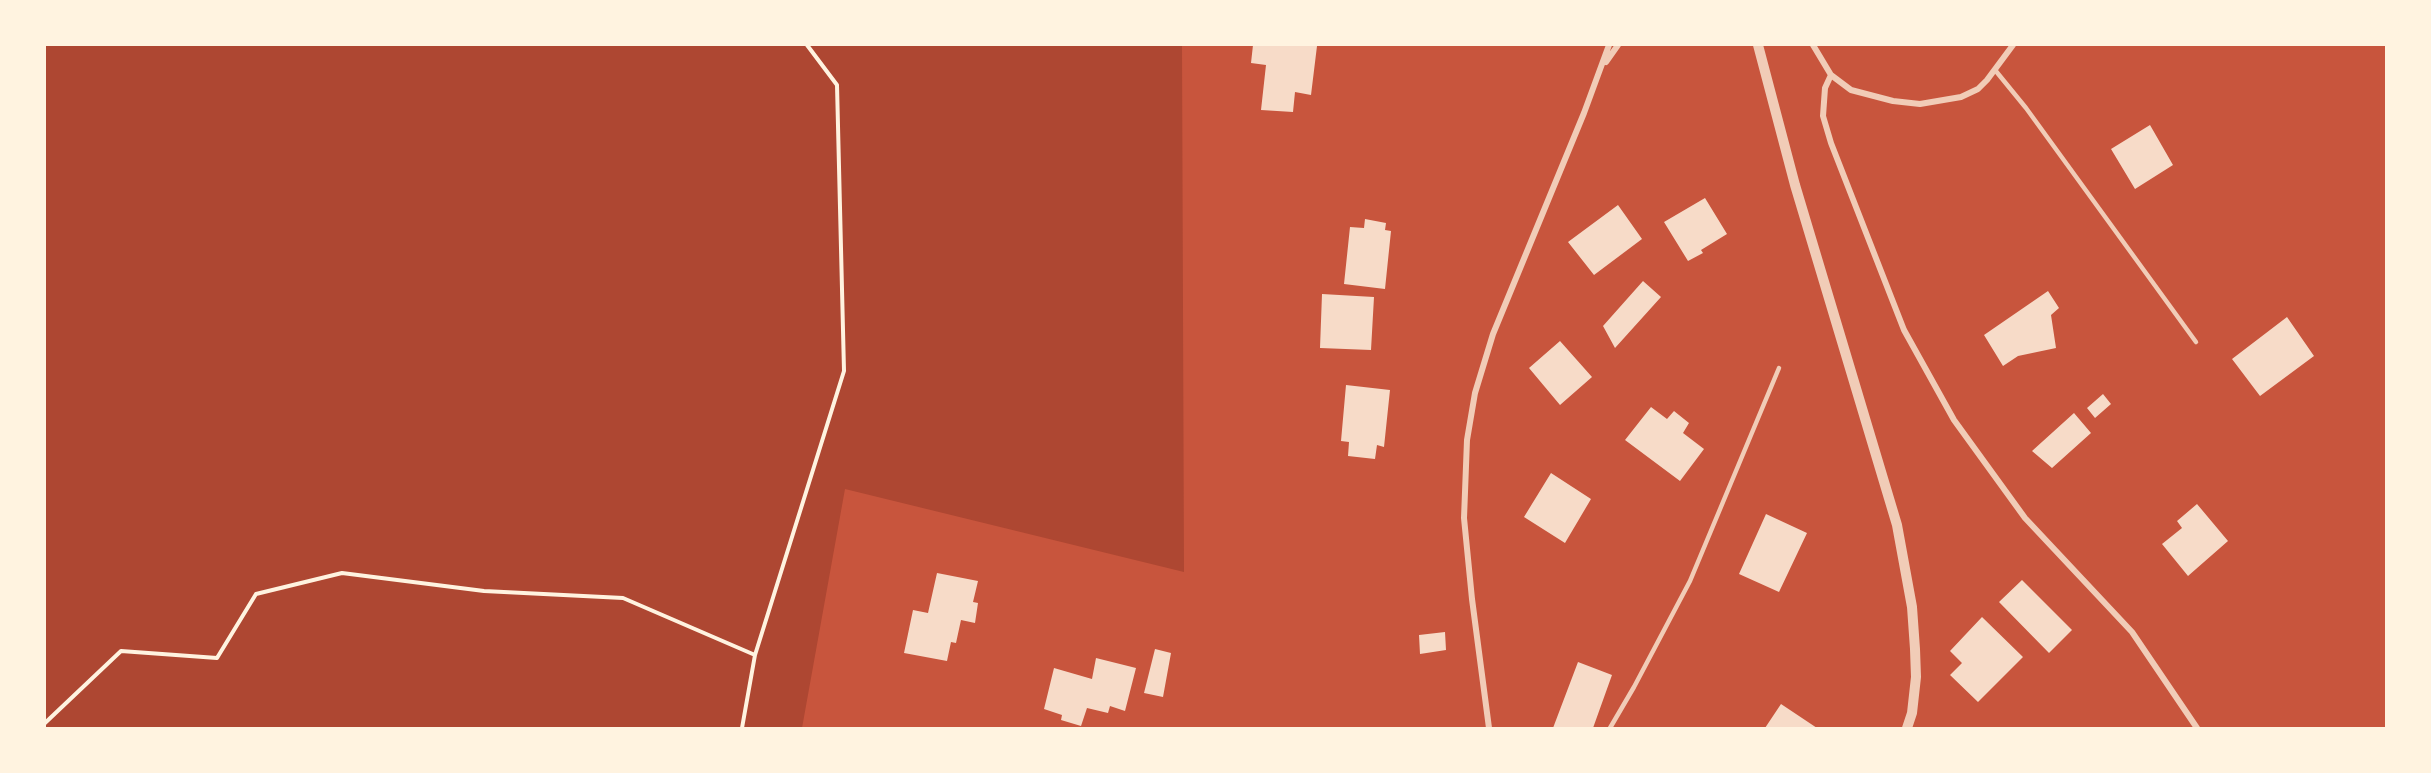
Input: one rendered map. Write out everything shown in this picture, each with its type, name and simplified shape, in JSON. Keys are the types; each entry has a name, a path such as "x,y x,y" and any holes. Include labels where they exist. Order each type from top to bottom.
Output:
{"street":[{"path":"1489,728 1464,518 1467,440 1475,393 1493,334 1609,45"},
{"path":"1602,67 1618,45"},
{"path":"1758,45 1795,185 1899,536 1912,607 1916,668 1912,713 1907,728"},
{"path":"1813,45 1831,75 1851,90 1893,102 1920,104 1961,97 1977,89 1995,70 2013,45"},
{"path":"1831,75 1825,88 1823,116 1831,143 1904,330 1954,420 2025,518 2132,632 2197,728"}],"lane":[{"path":"1995,70 2026,108 2196,342"},
{"path":"1610,728 1690,581 1779,368"}],"path":[{"path":"742,728 755,655 844,371 837,85 807,45"},
{"path":"45,723 121,651 217,658 256,594 342,573 484,591 623,598 755,655"}],"shaded area":[{"path":"45,45 1182,45 1184,572 845,489 802,728 45,728"}],"building":[{"path":"1253,45 1317,46 1311,95 1295,92 1293,112 1261,110 1266,65 1251,63"},
{"path":"2150,125 2173,165 2135,189 2111,149"},
{"path":"1705,198 1727,234 1701,250 1703,253 1688,261 1664,222"},
{"path":"1618,205 1642,239 1594,275 1568,242"},
{"path":"1365,219 1386,223 1385,230 1391,231 1385,289 1344,284 1350,227 1364,228"},
{"path":"1643,281 1661,297 1615,348 1603,326"},
{"path":"2048,291 2059,308 2051,315 2056,348 2018,356 2003,366 1984,335"},
{"path":"1322,294 1374,297 1371,350 1320,348"},
{"path":"2287,317 2314,356 2260,396 2232,359"},
{"path":"1560,341 1592,377 1560,405 1529,368"},
{"path":"1346,385 1390,390 1384,447 1377,445 1375,459 1348,456 1349,442 1341,441"},
{"path":"2103,394 2111,404 2095,418 2087,408"},
{"path":"1651,407 1667,419 1674,411 1689,423 1683,433 1704,449 1680,481 1625,440"},
{"path":"2074,413 2091,433 2052,468 2032,451"},
{"path":"1551,473 1591,499 1565,543 1524,517"},
{"path":"2197,504 2228,541 2188,576 2162,544 2182,528 2177,521"},
{"path":"1766,514 1807,533 1779,592 1739,574"},
{"path":"937,573 978,581 973,602 978,603 975,623 961,620 956,643 951,642 947,661 904,653 913,610 928,613"},
{"path":"2022,580 2072,630 2049,653 1999,602"},
{"path":"1982,617 2023,657 1978,702 1950,675 1962,663 1950,651"},
{"path":"1445,632 1446,650 1420,654 1419,635"},
{"path":"1155,649 1171,653 1163,697 1144,693"},
{"path":"1096,658 1136,668 1125,711 1110,706 1108,713 1087,708 1081,726 1061,720 1062,715 1044,709 1054,668 1092,679"},
{"path":"1578,662 1612,675 1593,728 1553,728"},
{"path":"1781,704 1817,728 1765,728"}]}
